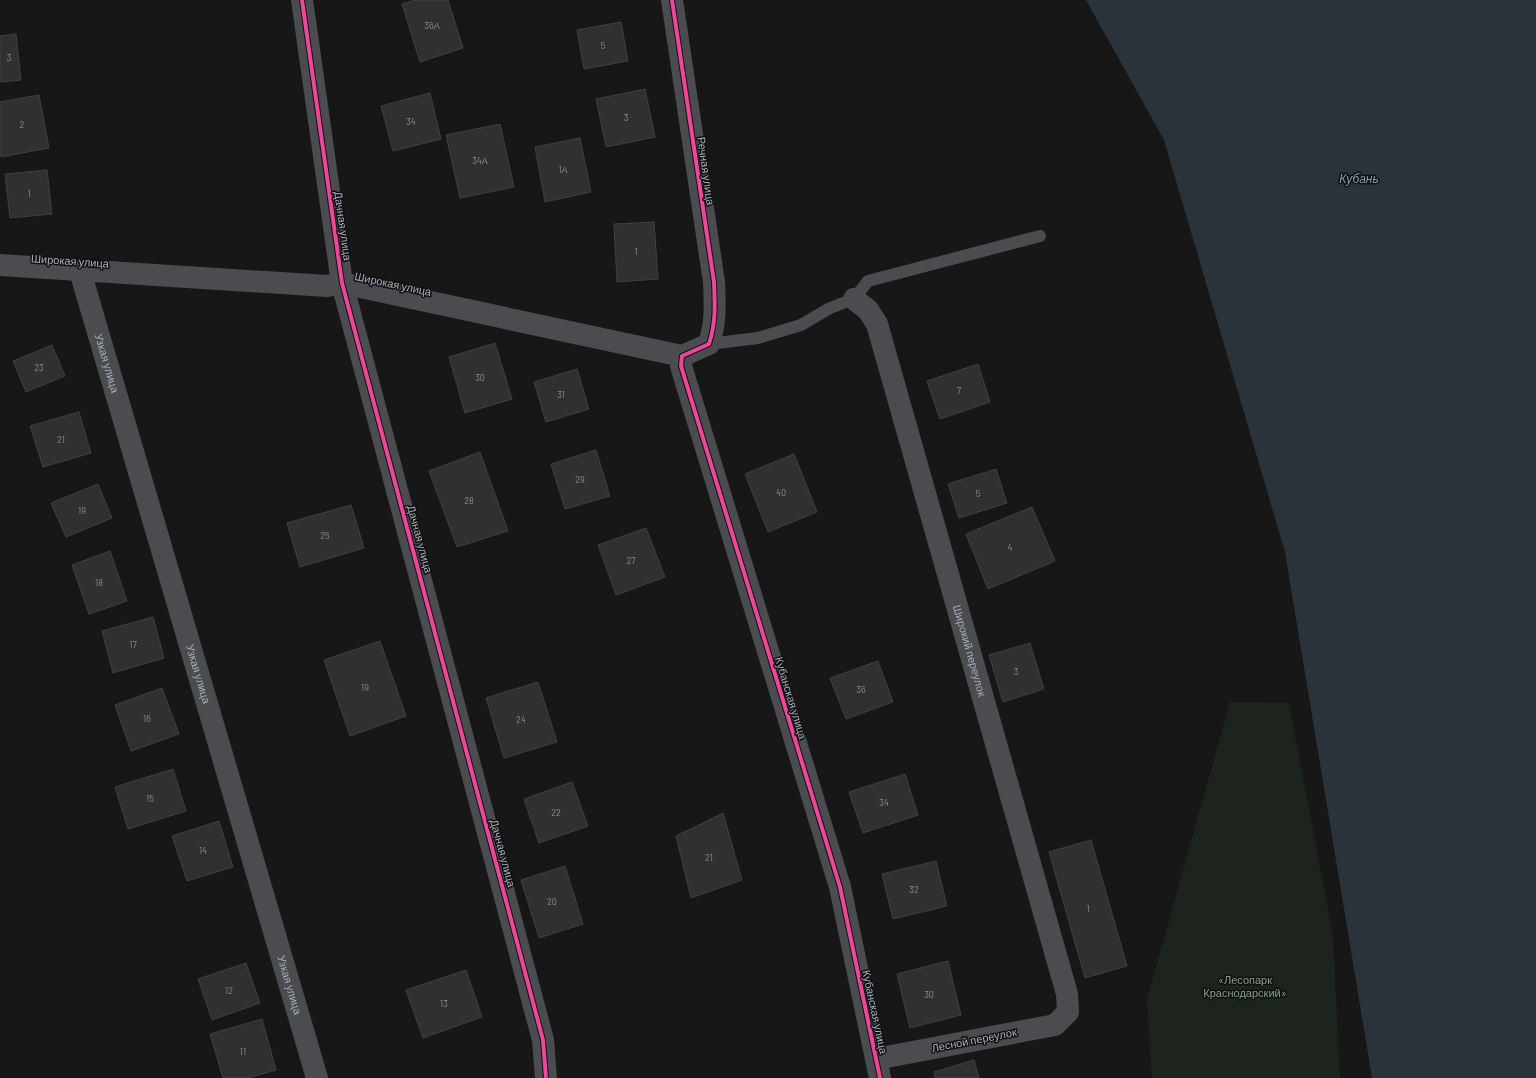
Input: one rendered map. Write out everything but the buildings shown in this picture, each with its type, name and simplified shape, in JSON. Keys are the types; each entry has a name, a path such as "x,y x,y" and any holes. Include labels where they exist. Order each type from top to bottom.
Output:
{"street":[{"name":"Дачная улица","path":"302,0 342,282 543,1040 546,1078"},
{"name":"Речная улица","path":"672,0 714,282 714,329 709,344"},
{"name":"Широкая улица","path":"0,265 327,286 342,282 682,356"},
{"name":"Узкая улица","path":"80,271 317,1078"},
{"name":"Широкий переулок","path":"854,299 868,310 877,324 1067,994 1068,1012"},
{"path":"682,356 709,344"},
{"name":"Кубанская улица","path":"682,356 681,366 683,376 840,887 878,1069"},
{"name":"Лесной переулок","path":"878,1069 1055,1025 1068,1012"}],"lane":[{"path":"709,344 758,338 801,325 830,308 854,299 868,281 1040,236"}],"green space":[{"name":"«Лесопарк Краснодарский»","path":"1230,702 1289,703 1333,936 1340,1078 1152,1078 1147,999"}],"water":[{"name":"Кубань","path":"1086,0 1536,0 1536,1078 1372,1078 1285,552 1164,140"}],"cycle path":[{"path":"302,0 342,283 543,1040 546,1078"},
{"path":"672,0 714,282 715,298 714,321 709,344 682,356 681,366 840,887 880,1078"}]}
